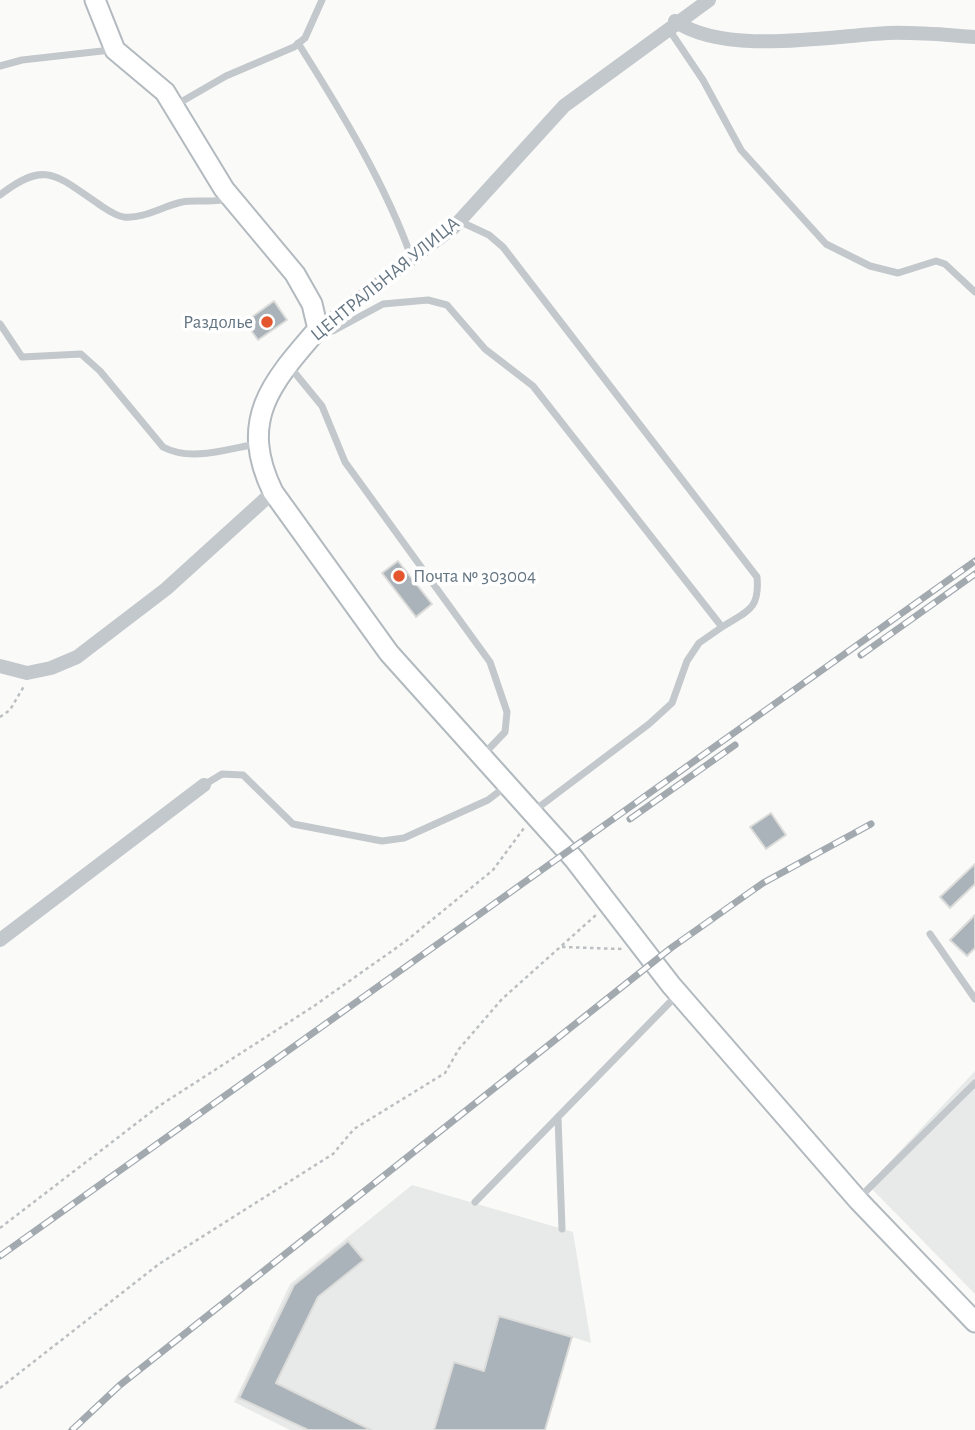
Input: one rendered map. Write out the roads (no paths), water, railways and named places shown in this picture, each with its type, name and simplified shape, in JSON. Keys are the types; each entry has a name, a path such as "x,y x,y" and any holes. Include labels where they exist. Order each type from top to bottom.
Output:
{"street":[{"path":"95,0 116,50 164,92 231,198 295,274 312,304 318,329"},
{"name":"ЦЕНТРАЛЬНАЯ УЛИЦА","path":"709,0 671,24 564,106 459,221 318,329 288,364 266,398 258,421 257,444 261,467 273,492 389,653 610,902 678,993 858,1200 975,1322"},
{"path":"671,24 708,35 771,42 892,33 975,37"},
{"path":"0,666 27,673 51,668 76,657 166,589 273,492"},
{"path":"0,940 204,785"}],"lane":[{"path":"173,106 226,76 299,43 305,38 322,0"},
{"path":"671,24 741,150 826,244 870,266 898,273 936,261 945,264 975,292"},
{"path":"299,43 332,96 401,230 412,259"},
{"path":"0,66 22,60 116,50"},
{"path":"0,195 23,176 46,174 60,178 123,217 140,216 186,201 215,203 231,198"},
{"path":"459,221 489,235 503,247 757,577 759,596 754,607 699,643 687,661 672,703 534,814"},
{"path":"318,329 333,331 383,304 428,300 447,305 485,349 533,386 722,627"},
{"path":"0,324 22,357 81,354 100,371 163,447 173,452 196,454 257,444"},
{"path":"288,364 322,406 345,462 490,662 506,712 505,732 482,755"},
{"path":"204,785 222,774 243,775 293,824 363,840 382,841 404,838 488,800 508,784"},
{"path":"930,934 975,999"},
{"path":"475,1202 678,993"},
{"path":"858,1200 975,1083"},
{"path":"558,1117 562,1229"}],"railway":[{"path":"0,1256 975,561"},
{"path":"861,655 975,574"},
{"path":"630,819 735,745"},
{"path":"72,1430 120,1385 671,948 763,883 871,824"}],"place":[{"name":"Раздолье","path":"267,322"},
{"name":"Почта № 303004","path":"399,576"}]}
